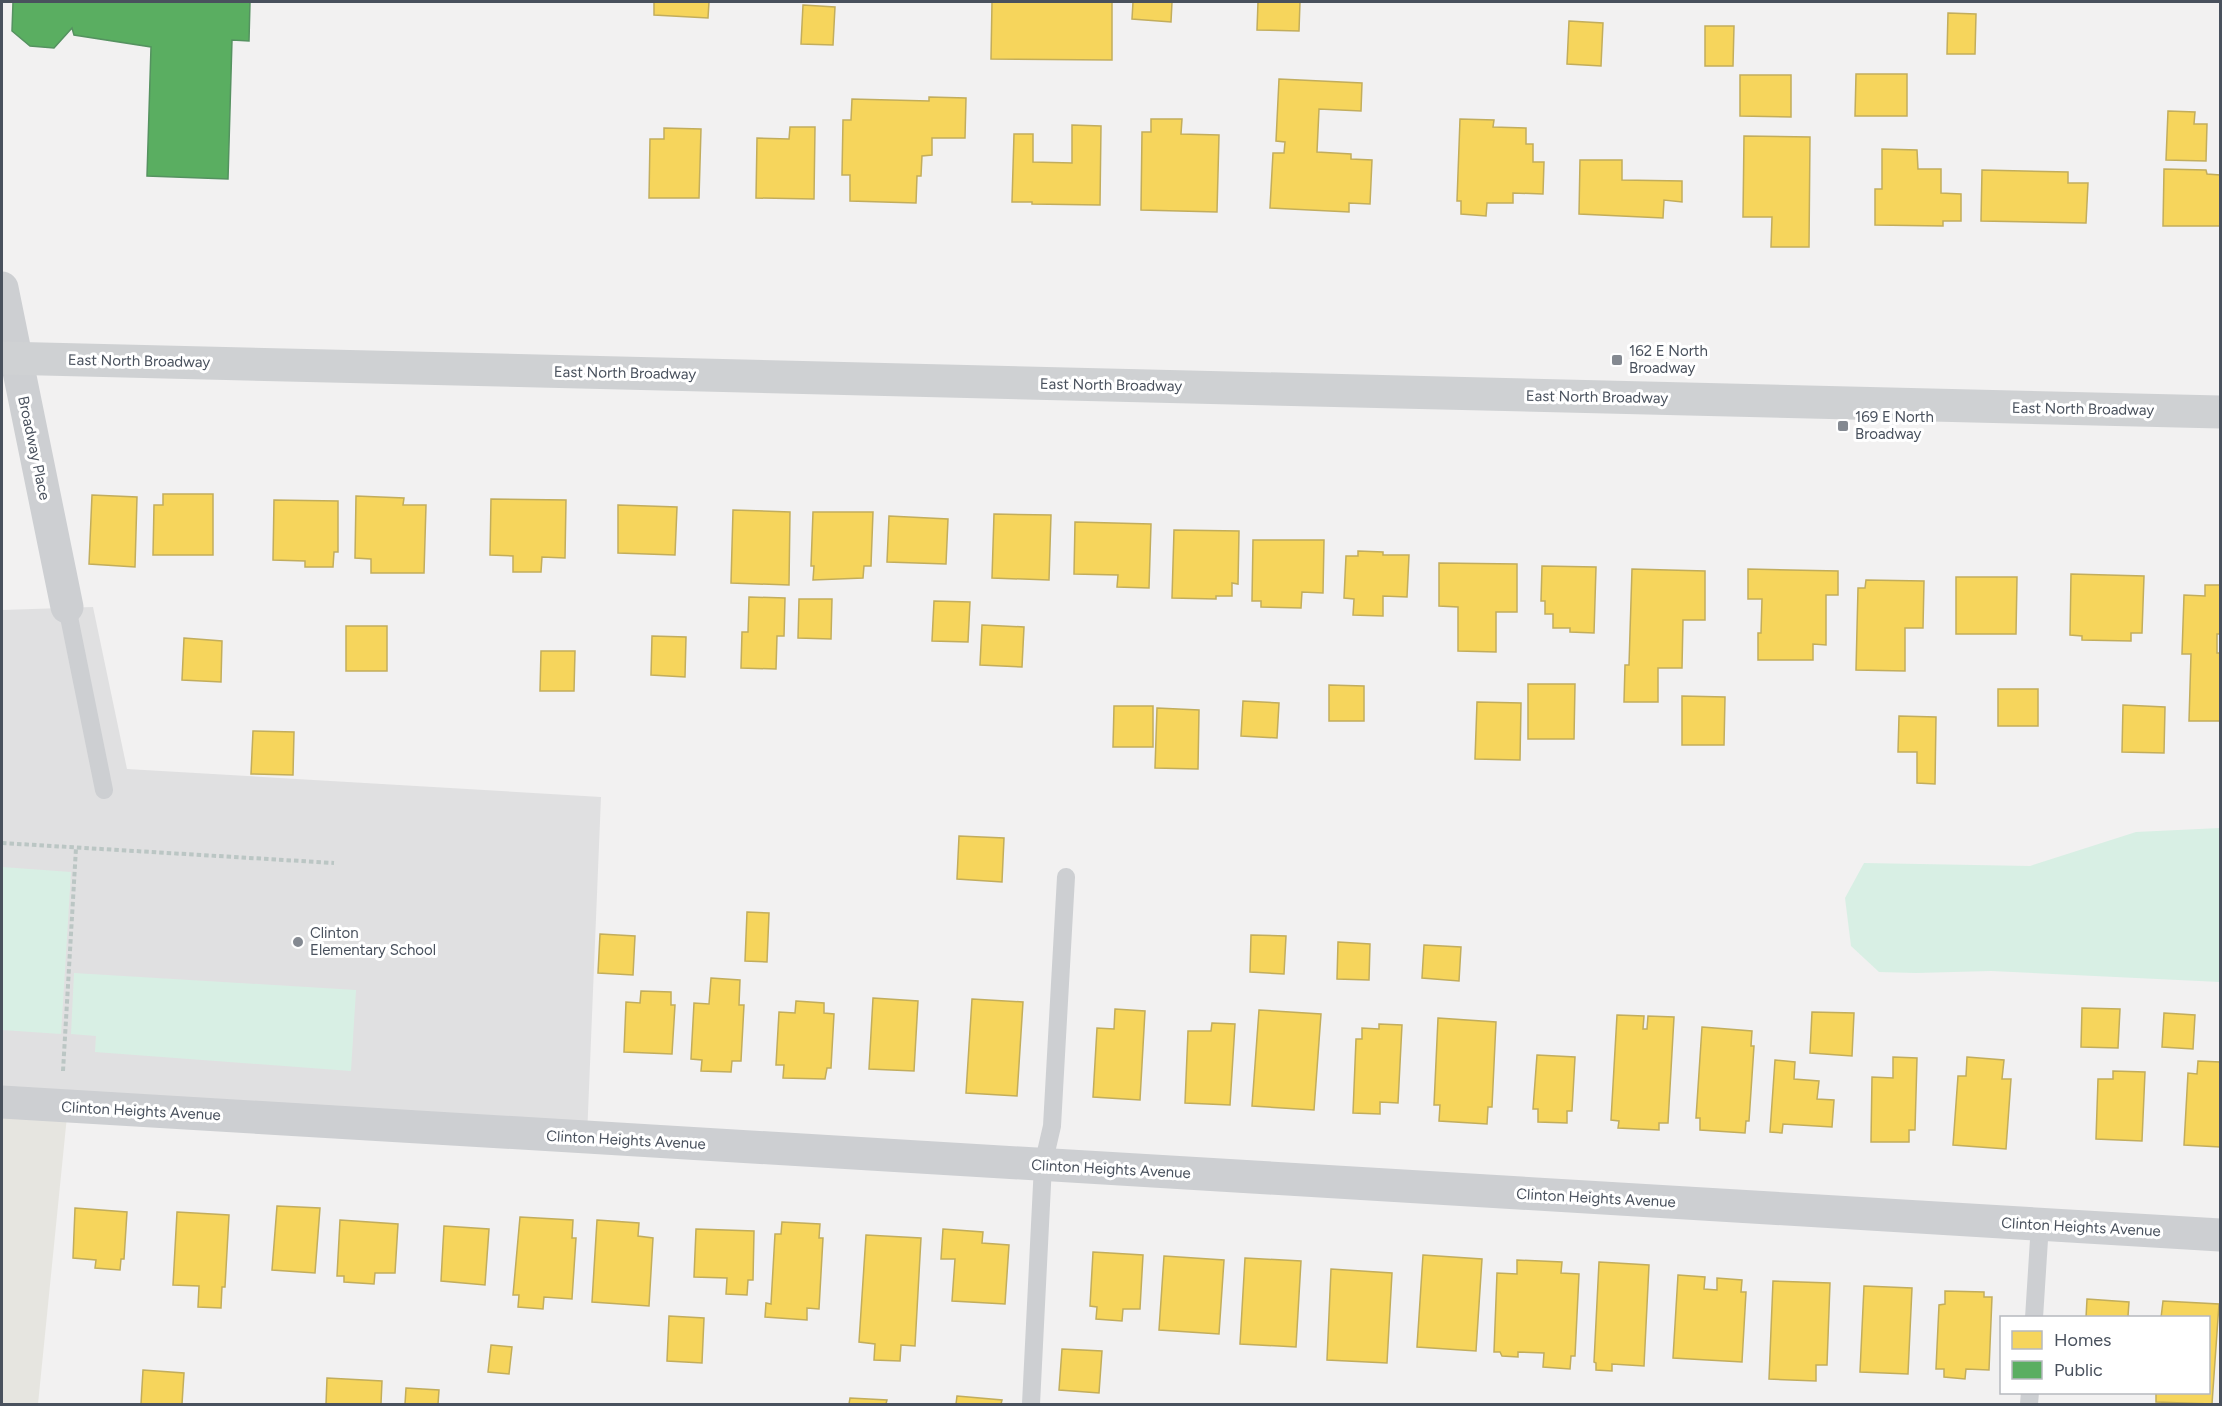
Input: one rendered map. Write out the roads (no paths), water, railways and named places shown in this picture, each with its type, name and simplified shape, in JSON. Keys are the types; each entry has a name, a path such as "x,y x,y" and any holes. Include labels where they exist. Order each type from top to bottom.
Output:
{"main road":[{"name":"East North Broadway","path":"9,358 2220,412"}],"street":[{"name":"Broadway Place","path":"2,288 9,358 67,608"},
{"name":"Clinton Heights Avenue","path":"2,1102 2220,1235"}],"lane":[{"path":"67,608 104,790"},
{"path":"1031,1404 1043,1165 1053,1116 1066,878"},
{"path":"2034,1316 2040,1224"}],"place":[{"name":"162 E North Broadway","path":"1617,360"},
{"name":"169 E North Broadway","path":"1843,426"},
{"name":"Clinton Elementary School","path":"298,942"}]}
